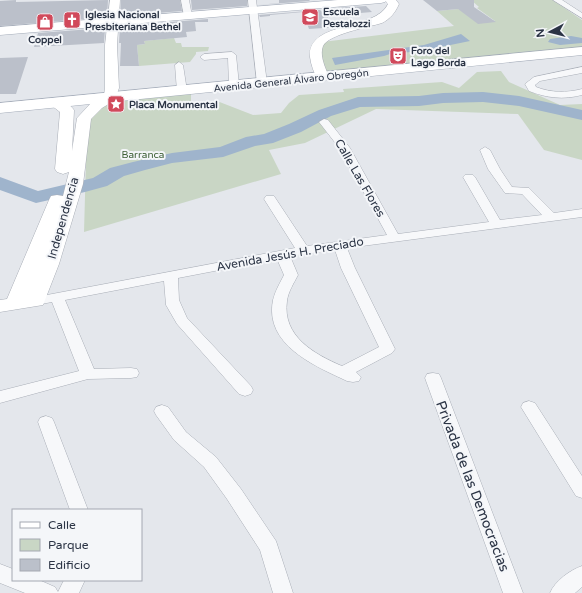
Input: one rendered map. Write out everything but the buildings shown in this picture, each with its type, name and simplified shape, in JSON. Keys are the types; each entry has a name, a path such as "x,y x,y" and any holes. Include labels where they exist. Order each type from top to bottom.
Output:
{"main road":[{"path":"0,31 188,16 253,6 381,0"},
{"name":"Avenida General Álvaro Obregón","path":"0,108 582,51"}],"street":[{"path":"110,97 112,88 112,22 114,18 115,0"},
{"path":"185,0 188,16"},
{"path":"323,77 316,54 317,45 322,40 331,36 385,18 391,11 394,4 390,0"},
{"path":"557,0 582,16"},
{"path":"253,6 262,83"},
{"path":"204,57 232,55 234,85"},
{"path":"180,66 182,91"},
{"path":"582,70 537,79 530,84 532,88 543,94 557,96 571,95 582,92"},
{"name":"Independencia","path":"36,301 41,265 62,188 73,138 84,118 97,105 110,97"},
{"name":"Independencia","path":"54,102 67,110 73,138"},
{"name":"Calle Las Flores","path":"324,122 347,151 394,237"},
{"path":"485,150 494,169 509,191 525,190 552,218"},
{"path":"469,177 496,224"},
{"path":"270,199 303,250"},
{"name":"Avenida Jesús H. Preciado","path":"7,305 57,298 303,250 394,237 582,214"},
{"path":"282,254 291,275 280,301 280,319 288,336 305,354 318,362 348,374 387,349 348,268 340,245"},
{"name":"Independencia","path":"7,305 41,265"},
{"path":"171,276 170,298 177,315 245,390"},
{"path":"57,298 88,374"},
{"path":"0,397 88,374 130,373"},
{"name":"Privada de las Democracias","path":"433,378 514,593"},
{"path":"529,407 582,491"},
{"path":"162,411 180,436 210,462 239,501 269,547 283,593"},
{"path":"46,422 79,509"},
{"path":"0,573 12,579"},
{"path":"560,593 582,575"},
{"path":"18,581 48,593"},
{"path":"68,593 74,581"}],"green space":[{"path":"471,0 553,0 582,20 582,48 323,75 319,45 322,42 454,26 437,11 458,9 495,21 477,8 479,7"},
{"path":"174,38 176,43 181,43 182,47 209,47 208,51 196,52 190,62 139,66 137,45 145,44 144,41"},
{"name":"Barranca","path":"501,71 509,82 560,105 582,104 582,160 544,150 518,114 376,109 305,143 269,150 281,174 84,232 87,125 98,109 116,99 191,92 191,101 198,103 217,101 253,115 281,113 289,103 299,95 344,92 343,89 442,82 459,88 477,72"}],"water":[{"path":"461,34 470,41 421,51 390,54 335,65 332,58 424,45"},
{"path":"571,36 582,38 582,43 560,45 548,42 550,39"}],"waterway":[{"path":"0,183 36,197 85,186 100,182 117,172 139,166 172,158 223,152 252,141 267,139 295,128 325,113 358,102 419,101 443,98 483,97 519,101 582,115"}],"place":[{"name":"Escuela Pestalozzi","path":"310,17"},
{"name":"Iglesia Nacional Presbiteriana Bethel","path":"72,20"},
{"name":"Coppel","path":"45,22"},
{"name":"Foro del Lago Borda","path":"398,56"},
{"name":"Placa Monumental","path":"116,104"}]}
